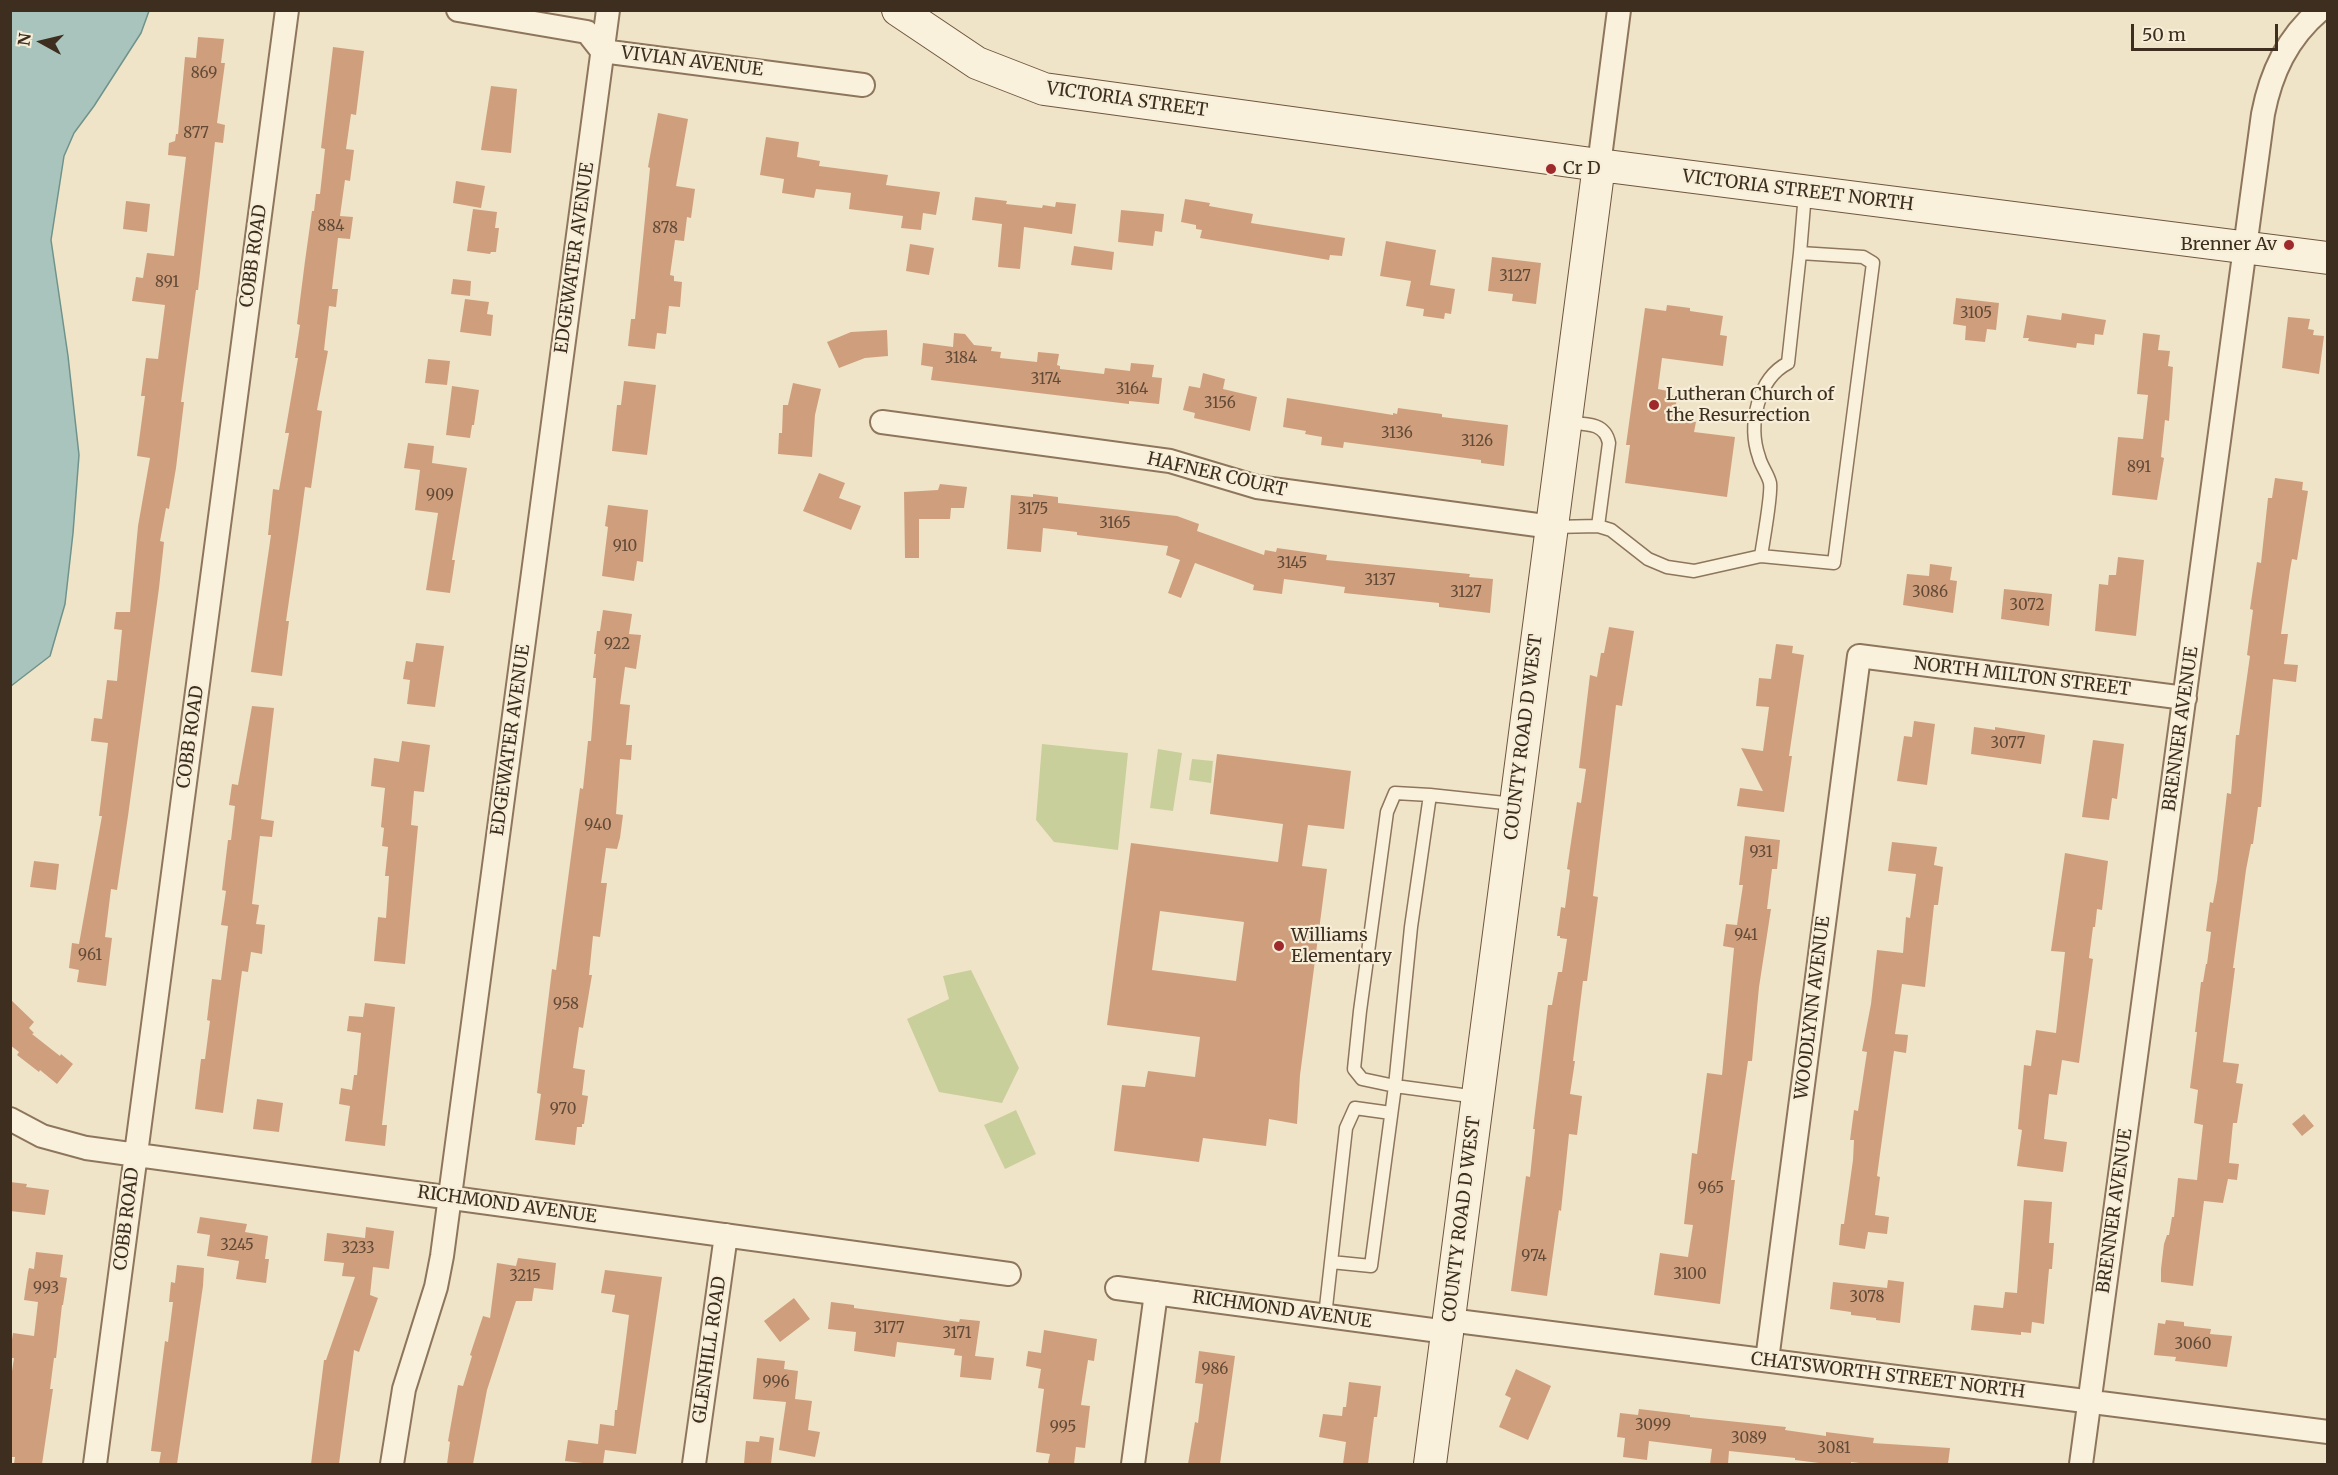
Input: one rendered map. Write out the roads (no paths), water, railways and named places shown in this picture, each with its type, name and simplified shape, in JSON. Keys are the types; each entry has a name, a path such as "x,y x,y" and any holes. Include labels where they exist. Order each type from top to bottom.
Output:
{"street":[{"name":"COBB ROAD","path":"95,1464 287,10"},
{"name":"VIVIAN AVENUE","path":"458,10 587,32 602,51 863,85"},
{"name":"EDGEWATER AVENUE","path":"392,1464 404,1389 436,1287 450,1197 608,10"},
{"name":"VICTORIA STREET","path":"898,10 977,63 1044,89 1269,120"},
{"name":"COUNTY ROAD D WEST","path":"1430,1464 1619,10"},
{"name":"BRENNER AVENUE","path":"2081,1464 2268,90 2278,63 2292,40 2320,10"},
{"name":"VICTORIA STREET NORTH","path":"1269,120 1806,192 2328,258"},
{"name":"HAFNER COURT","path":"882,422 1170,461 1257,487 1552,527"},
{"name":"NORTH MILTON STREET","path":"1859,656 2185,698"},
{"name":"WOODLYNN AVENUE","path":"1767,1360 1859,656"},
{"name":"RICHMOND AVENUE","path":"10,1119 42,1136 71,1145 135,1155 1009,1274"},
{"name":"GLENHILL ROAD","path":"694,1464 726,1235"},
{"name":"RICHMOND AVENUE","path":"1117,1288 1325,1316 1448,1326"},
{"path":"1133,1464 1155,1293"},
{"name":"CHATSWORTH STREET NORTH","path":"1448,1326 1767,1360 2328,1432"}],"lane":[{"path":"1761,556 1770,484 1758,456 1754,431 1763,386 1778,368 1788,363 1806,192"},
{"path":"1552,527 1599,526 1611,530 1648,559 1668,567 1694,571 1761,556 1834,563 1873,263 1863,257 1800,253"},
{"path":"1565,423 1595,425 1608,435 1610,443 1599,526"},
{"path":"1478,1097 1395,1086 1362,1079 1354,1069 1359,1011 1387,812 1395,793 1516,804"},
{"path":"1331,1262 1371,1266 1395,1086 1411,927 1430,795"},
{"path":"1325,1316 1346,1128 1355,1108 1391,1113"}],"water":[{"path":"10,11 149,11 141,33 74,133 64,156 51,240 68,356 79,455 73,533 65,604 50,656 11,686"}],"place":[{"name":"Cr D","path":"1551,169"},
{"name":"Brenner Av","path":"2289,245"},
{"name":"Lutheran Church of the Resurrection","path":"1654,405"},
{"name":"Williams Elementary","path":"1279,946"}]}
